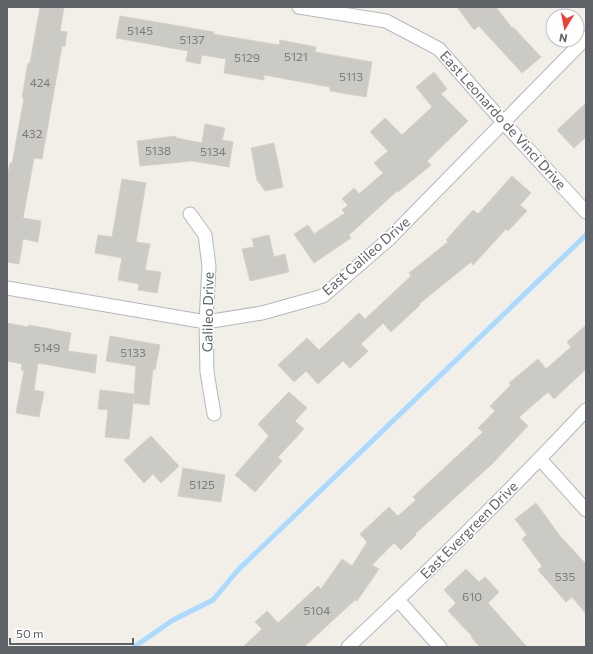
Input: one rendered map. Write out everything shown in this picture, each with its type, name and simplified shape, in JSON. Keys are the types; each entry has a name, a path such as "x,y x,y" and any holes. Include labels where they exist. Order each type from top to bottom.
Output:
{"street":[{"name":"East Leonardo de Vinci Drive","path":"299,7 386,21 439,49 504,123 586,212"},
{"name":"East Galileo Drive","path":"7,288 206,322 262,313 323,296 389,239 586,38"},
{"name":"Galileo Drive","path":"190,214 204,235 209,266 206,322 207,372 214,414"},
{"name":"East Evergreen Drive","path":"348,647 398,600 540,459 586,410"},
{"path":"540,459 586,510"},
{"path":"398,600 440,647"}],"building":[{"path":"40,7 64,7 60,31 67,32 65,46 62,46 42,159 34,158 23,218 41,221 38,242 23,239 19,264 7,262 7,178 10,163 12,164 24,98 22,98 28,63 30,63"},
{"path":"457,7 496,7 512,28 513,27 541,57 522,73 479,26 474,30"},
{"path":"120,16 279,45 280,40 316,47 315,52 372,62 366,97 330,91 330,87 264,75 264,80 224,73 226,59 202,55 200,64 186,61 188,51 116,38"},
{"path":"434,72 447,89 441,94 468,121 427,161 431,165 398,192 397,191 349,235 351,238 314,263 294,234 308,225 314,234 345,213 342,210 348,205 342,199 354,188 359,194 383,173 374,163 388,151 370,132 385,118 402,135 432,107 416,87"},
{"path":"586,103 586,137 574,148 557,130"},
{"path":"205,124 225,128 222,140 233,142 229,167 192,161 140,166 137,141 176,136 176,138 202,143"},
{"path":"274,143 283,187 265,191 257,180 251,148"},
{"path":"512,176 531,193 520,205 527,211 508,231 506,229 473,265 471,262 419,304 420,305 391,332 383,323 361,344 368,351 350,368 343,361 318,384 306,371 294,382 278,365 307,338 319,350 359,313 365,319 411,276 409,273 448,242 446,240 473,210 478,214"},
{"path":"122,179 146,183 136,242 150,244 145,270 161,272 157,293 138,290 139,284 118,280 122,258 95,253 98,235 112,237"},
{"path":"269,235 274,257 285,254 289,272 250,281 242,249 254,247 252,239"},
{"path":"7,323 28,327 29,325 71,333 68,351 97,355 95,373 38,363 34,390 44,392 39,417 16,413 24,371 21,370 22,364 7,361"},
{"path":"586,325 586,369 554,399 548,392 519,417 528,426 492,464 415,534 416,535 401,550 394,543 372,565 379,569 357,601 355,600 304,647 243,647 262,629 255,622 267,611 278,623 318,586 321,589 342,559 352,566 367,542 360,534 389,507 398,516 416,500 413,497 483,432 478,428 495,411 490,406 511,385 509,383 538,359 546,369 571,347 567,342"},
{"path":"110,336 160,345 155,370 153,369 149,405 133,403 129,439 105,437 108,410 98,409 100,390 134,394 136,366 106,361"},
{"path":"289,392 307,408 295,421 304,429 278,457 282,461 255,492 235,475 269,436 258,424"},
{"path":"151,436 179,466 161,483 153,474 144,483 124,460"},
{"path":"183,468 225,475 221,502 178,496"},
{"path":"536,503 560,536 586,564 586,614 572,597 566,602 538,570 542,566 522,539 527,535 515,519"},
{"path":"466,569 479,582 485,577 499,592 488,603 527,647 480,647 471,637 472,636 448,611 456,603 444,590"}],"waterway":[{"path":"134,647 173,620 213,600 238,570 586,235"}]}
